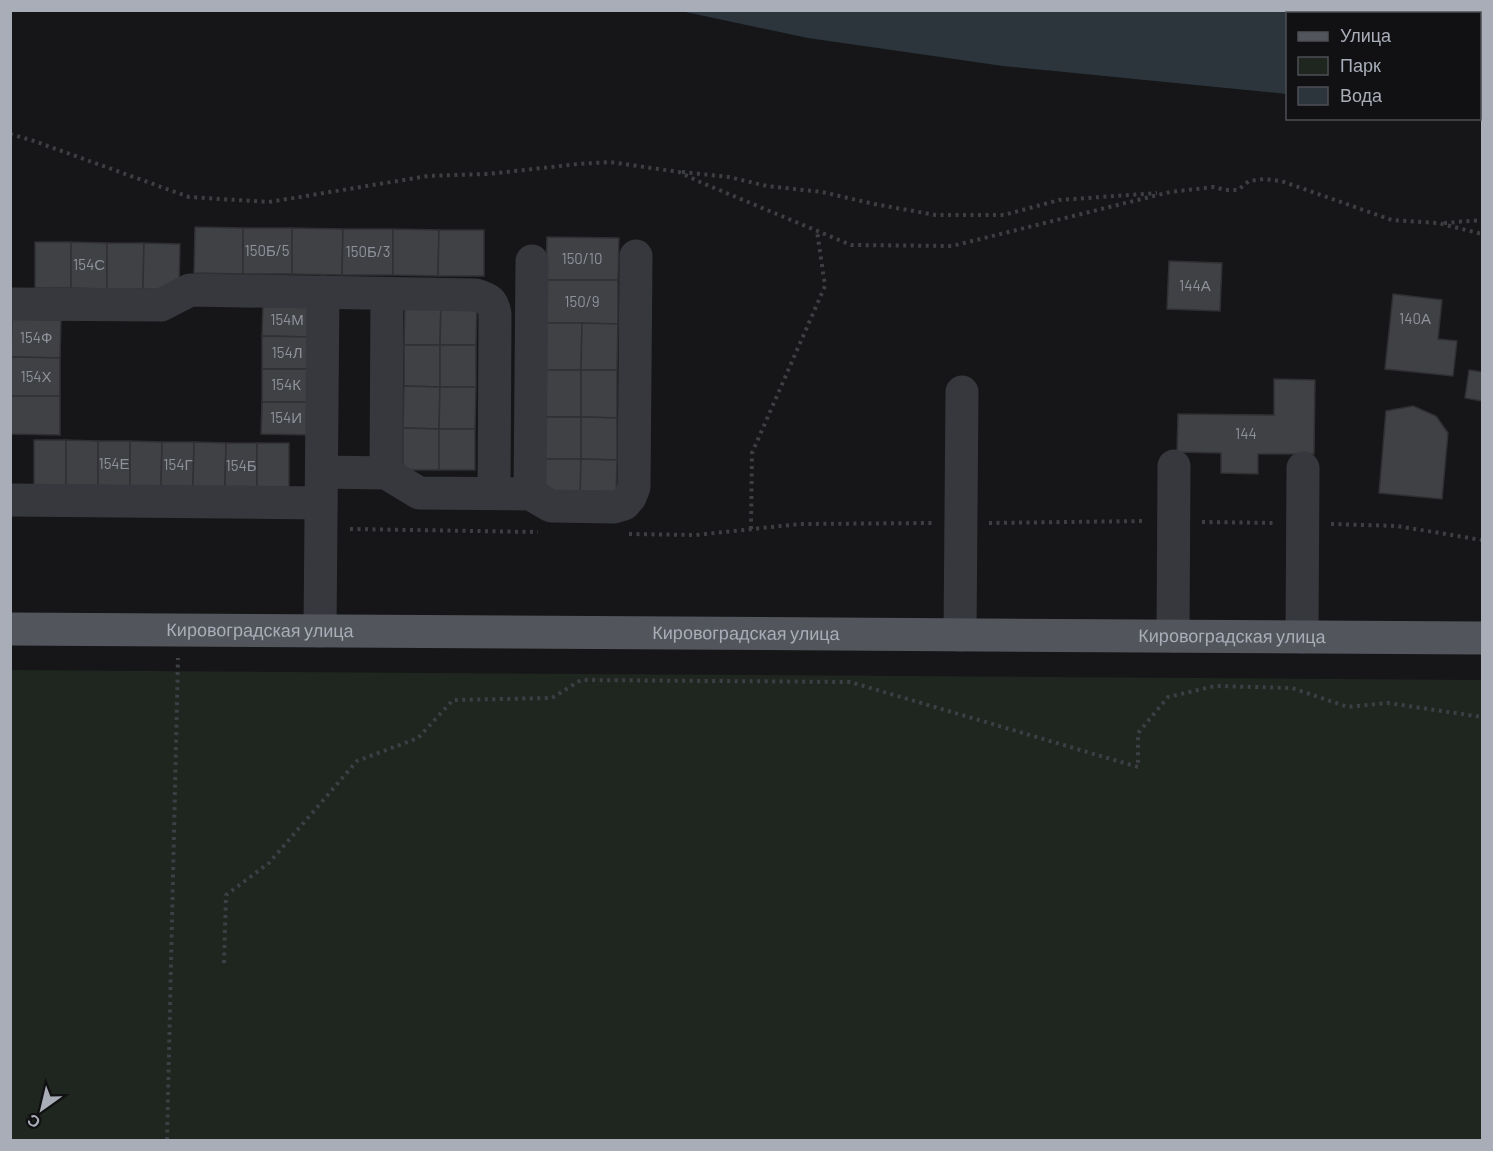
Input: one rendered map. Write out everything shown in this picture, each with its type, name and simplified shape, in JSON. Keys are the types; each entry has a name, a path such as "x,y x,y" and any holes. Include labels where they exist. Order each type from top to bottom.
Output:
{"main road":[{"name":"Кировоградская улица","path":"10,629 1482,638"}],"lane":[{"path":"386,473 419,492 530,494 551,506 614,507 624,504 634,487 636,256"},
{"path":"530,494 532,261"},
{"path":"10,304 161,306 190,290 476,295 487,298 494,306 495,314 494,493"},
{"path":"320,631 323,292"},
{"path":"386,473 387,294"},
{"path":"960,635 962,392"},
{"path":"1173,636 1174,466"},
{"path":"1302,637 1303,468"},
{"path":"10,500 321,501 386,473"}],"path":[{"path":"10,134 189,197 269,202 428,176 488,174 609,162 729,177 767,186 822,192 936,215 1004,215 1059,200 1214,187 1238,190 1249,181 1264,179 1281,181 1392,220 1438,223 1482,220"},
{"path":"679,172 851,245 952,246 1170,192"},
{"path":"1438,223 1482,234"},
{"path":"751,529 752,453 825,286 817,231"},
{"path":"321,501 544,532"},
{"path":"626,534 696,535 800,524 1174,521 1397,526 1482,540"},
{"path":"167,1140 179,630"},
{"path":"224,963 226,895 269,864 357,761 418,738 453,700 552,698 581,680 850,682 1138,767 1138,733 1167,698 1215,686 1292,688 1348,707 1388,703 1482,717"}],"green space":[{"path":"11,670 1482,680 1482,1140 11,1140"}],"water":[{"path":"681,11 1482,11 1482,114 1481,12 1286,12 1286,94 1003,66 808,38"}],"building":[{"path":"195,227 243,228 243,274 194,273"},
{"path":"243,228 292,228 292,274 243,274"},
{"path":"292,228 343,229 342,275 292,274"},
{"path":"343,229 393,229 393,275 342,275"},
{"path":"393,229 439,230 438,276 393,275"},
{"path":"439,230 484,230 484,276 438,276"},
{"path":"547,237 619,238 618,280 546,280"},
{"path":"35,242 71,242 71,288 35,288"},
{"path":"71,242 107,243 107,289 71,288"},
{"path":"107,243 144,243 143,289 107,289"},
{"path":"144,243 180,244 179,289 143,289"},
{"path":"1169,261 1222,263 1220,311 1167,309"},
{"path":"546,280 618,280 618,324 546,323"},
{"path":"1393,294 1442,300 1438,339 1457,341 1453,376 1385,369"},
{"path":"405,303 441,303 440,345 404,345"},
{"path":"441,303 477,304 476,345 440,345"},
{"path":"263,304 312,304 311,337 262,336"},
{"path":"12,319 61,320 60,358 11,357"},
{"path":"546,323 582,323 581,370 545,370"},
{"path":"582,323 618,324 617,370 581,370"},
{"path":"262,336 311,337 311,369 262,369"},
{"path":"404,345 440,345 440,387 404,386"},
{"path":"440,345 476,345 476,387 440,387"},
{"path":"11,357 60,358 60,396 11,396"},
{"path":"262,369 311,369 310,402 262,402"},
{"path":"545,370 581,370 581,417 545,417"},
{"path":"581,370 617,370 617,418 581,417"},
{"path":"1469,370 1482,372 1482,401 1465,398"},
{"path":"1274,379 1315,380 1314,454 1258,454 1258,474 1221,473 1221,453 1177,452 1178,414 1274,415"},
{"path":"404,386 440,387 439,429 403,428"},
{"path":"440,387 476,387 475,429 439,429"},
{"path":"11,396 60,396 60,435 11,434"},
{"path":"262,402 310,402 310,435 261,434"},
{"path":"1413,406 1436,416 1448,433 1442,499 1379,493 1386,411"},
{"path":"545,417 581,417 581,459 545,459"},
{"path":"581,417 617,418 617,460 581,459"},
{"path":"403,428 439,429 439,470 403,470"},
{"path":"439,429 475,429 475,470 439,470"},
{"path":"34,440 66,440 66,487 34,486"},
{"path":"66,440 98,441 98,487 66,487"},
{"path":"98,441 130,441 130,487 98,487"},
{"path":"130,441 162,442 161,488 130,487"},
{"path":"162,442 194,442 193,488 161,488"},
{"path":"194,442 226,443 225,488 193,488"},
{"path":"226,443 257,443 257,489 225,488"},
{"path":"257,443 289,443 289,489 257,489"},
{"path":"545,459 581,459 580,502 544,501"},
{"path":"581,459 617,460 616,502 580,502"}]}
